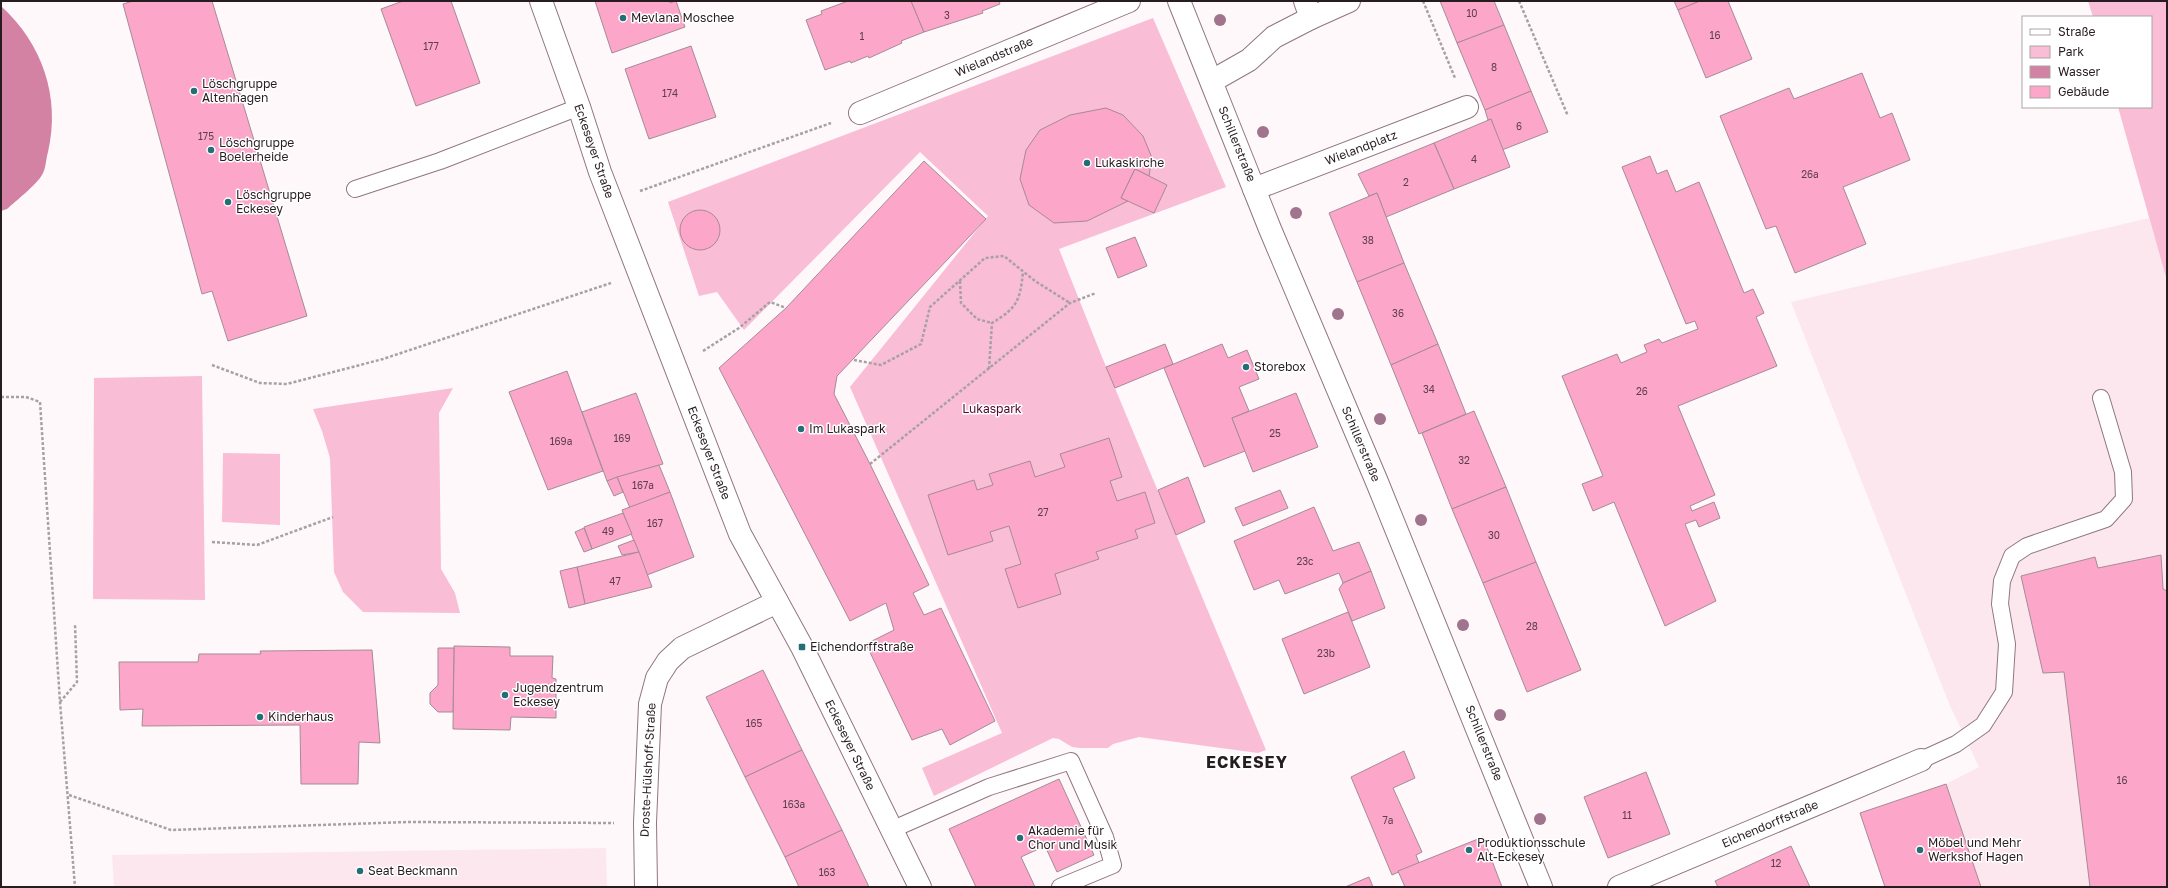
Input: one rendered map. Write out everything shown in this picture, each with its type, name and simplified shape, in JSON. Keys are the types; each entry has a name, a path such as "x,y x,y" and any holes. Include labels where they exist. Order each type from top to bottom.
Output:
{"street":[{"name":"Eckeseyer Straße","path":"541,1 611,202 740,534 802,647 920,887"},
{"name":"Wielandstraße","path":"860,113 1129,1"},
{"name":"Schillerstraße","path":"1179,1 1254,189 1377,482 1541,887"},
{"path":"1212,81 1249,60 1308,9 1349,1"},
{"name":"Wielandplatz","path":"1254,189 1467,106"},
{"name":"Droste-Hülshoff-Straße","path":"646,887 644,823 650,704 657,678 668,661 682,648 777,602"},
{"name":"Eichendorffstraße","path":"1619,887 1921,760"}],"lane":[{"path":"356,190 440,161 579,107"},
{"path":"1921,760 1956,744 1983,725 2004,692 2007,644 2000,604 2002,581 2012,556 2027,546 2106,519 2124,499 2123,472 2101,398"},
{"path":"892,830 989,787 1071,761 1105,837 1113,865 1060,887"}],"path":[{"path":"1423,1 1467,106"},
{"path":"1519,1 1568,116"},
{"path":"611,202 860,113"},
{"path":"854,360 881,365 921,344 930,307 985,258 1004,256 1070,304"},
{"path":"960,280 961,303 976,319 992,323 1010,313 1021,294 1023,271"},
{"path":"212,365 260,383 287,384 383,359 502,321 638,274"},
{"path":"870,464 1070,304 1096,293"},
{"path":"675,368 739,328 770,302 786,308"},
{"path":"989,370 992,323"},
{"path":"1,397 26,397 40,402 60,702 69,795 75,887"},
{"path":"212,542 257,545 333,517"},
{"path":"60,702 76,682 74,624"},
{"path":"69,795 171,830 409,822 644,823"}],"shaded area":[{"path":"2149,218 2167,281 2167,887 1981,887 1946,784 1979,767 1950,706 1791,302"},
{"name":"Seat Beckmann","path":"606,848 607,887 114,887 112,855"}],"green space":[{"path":"2088,1 2167,1 2167,281 2118,108 2152,108 2152,16 2093,16"},
{"name":"Lukaspark","path":"1153,18 1226,187 1059,249 1102,357 1266,750 1258,753 1139,737 1113,744 1108,748 1080,748 1072,747 1059,739 1053,738 934,796 922,768 1002,733 850,387 988,216 920,152 744,330 717,292 699,296 668,202"},
{"path":"202,376 205,600 93,599 94,378"},
{"path":"453,388 439,413 441,569 455,593 460,613 363,612 343,592 334,572 330,458 322,431 313,409"},
{"path":"223,453 280,454 280,525 222,522"}],"water":[{"path":"1,6 27,37 37,54 45,72 50,91 52,111 51,131 43,173 36,183 7,209 1,211"}],"building":[{"path":"133,1 212,1 307,316 228,341 212,291 202,294 123,4"},
{"path":"403,1 451,1 480,83 416,106 381,9"},
{"path":"595,1 669,1 670,3 676,1 685,27 612,53"},
{"path":"848,1 911,1 924,32 901,41 902,43 869,58 868,56 851,63 850,61 825,70 806,20 822,14 821,11"},
{"path":"911,1 1003,1 999,2 1000,4 982,11 983,13 924,32"},
{"path":"1440,1 1494,1 1504,25 1457,43"},
{"path":"1674,1 1700,1 1678,10"},
{"path":"1700,1 1728,1 1752,59 1706,78 1678,10"},
{"path":"1504,25 1531,91 1485,110 1457,43"},
{"path":"691,46 716,117 649,139 625,69"},
{"path":"1862,73 1880,118 1892,113 1910,160 1843,187 1866,244 1795,273 1776,226 1766,229 1720,116 1789,88 1794,99"},
{"path":"1531,91 1548,132 1502,150 1491,119 1488,120 1485,110"},
{"name":"Lukaskirche","path":"1106,108 1123,115 1143,136 1152,158 1149,176 1135,169 1121,198 1128,201 1087,221 1054,223 1029,205 1020,179 1026,150 1040,130 1070,115"},
{"path":"1491,119 1510,167 1454,189 1434,143"},
{"path":"1434,143 1454,189 1386,217 1377,193 1369,196 1358,174"},
{"path":"1650,156 1657,174 1667,170 1676,192 1699,182 1744,293 1753,289 1764,313 1756,317 1777,366 1678,406 1715,495 1690,506 1692,511 1714,502 1720,518 1699,527 1696,520 1685,524 1716,601 1665,626 1614,502 1593,511 1582,484 1603,476 1562,376 1617,354 1621,363 1647,352 1644,345 1659,339 1662,343 1698,329 1695,321 1686,324 1622,167"},
{"name":"Im Lukaspark","path":"924,161 986,219 837,376 834,394 929,585 913,593 924,615 941,608 995,721 950,745 942,729 912,740 866,644 894,630 886,603 850,621 719,368 786,308"},
{"path":"1135,169 1167,185 1154,213 1121,198"},
{"path":"1377,193 1404,263 1357,282 1329,213"},
{"path":"700,210 708,212 714,216 718,222 720,230 718,238 714,244 708,248 700,250 692,248 686,244 682,238 680,230 682,222 686,216 692,212"},
{"path":"1135,237 1147,266 1118,278 1106,248"},
{"path":"1404,263 1438,344 1391,365 1357,282"},
{"path":"1165,344 1173,364 1115,388 1106,367"},
{"path":"1222,344 1228,358 1247,350 1259,379 1239,387 1249,411 1232,418 1245,451 1204,467 1164,368"},
{"path":"1438,344 1466,414 1419,434 1391,365"},
{"path":"567,371 603,471 548,490 509,392"},
{"path":"636,393 663,464 607,481 582,412"},
{"path":"1296,393 1318,447 1253,472 1232,418"},
{"path":"1474,411 1506,487 1452,509 1422,433"},
{"path":"1109,438 1122,477 1110,481 1117,501 1145,492 1155,523 1135,530 1138,538 1096,552 1099,559 1055,574 1061,594 1018,608 1005,569 1021,564 1009,526 990,532 993,541 948,555 928,495 974,480 977,490 993,485 989,474 1030,461 1035,477 1065,467 1060,454"},
{"path":"659,465 670,492 630,508 617,477"},
{"path":"617,477 623,492 614,496 607,481"},
{"path":"1188,477 1205,522 1176,535 1158,490"},
{"path":"1506,487 1536,562 1483,583 1452,509"},
{"path":"1280,490 1288,508 1243,526 1235,508"},
{"path":"670,492 694,557 647,575 622,510"},
{"path":"1314,507 1333,551 1359,542 1371,571 1343,583 1339,573 1285,594 1279,580 1254,590 1234,541"},
{"path":"623,513 632,534 592,549 584,527"},
{"path":"584,528 592,549 584,552 575,532"},
{"path":"634,540 639,552 622,555 618,546"},
{"path":"639,552 652,587 585,604 577,567"},
{"path":"2161,555 2163,589 2167,591 2167,887 2090,887 2064,672 2043,673 2021,576 2095,557 2098,568"},
{"path":"1536,562 1581,670 1527,692 1483,583"},
{"path":"577,567 585,604 569,608 560,571"},
{"path":"1371,571 1385,608 1352,621 1339,589 1343,583"},
{"path":"1348,612 1370,667 1304,694 1282,639"},
{"name":"Jugendzentrum Eckesey","path":"454,646 510,647 510,656 553,656 552,678 556,679 556,718 511,717 510,730 453,729"},
{"path":"438,648 454,648 453,712 438,712 430,704 430,693 438,685"},
{"name":"Kinderhaus","path":"372,650 380,743 359,742 358,784 301,784 300,725 142,726 143,709 120,710 119,662 198,662 199,654 261,654 260,651"},
{"path":"763,670 802,750 745,777 706,697"},
{"path":"802,750 842,830 785,857 745,777"},
{"path":"1404,751 1415,778 1393,788 1422,852 1416,855 1419,863 1392,875 1351,777"},
{"path":"1646,772 1670,834 1608,858 1584,797"},
{"name":"Akademie für Chor und Musik","path":"1059,779 1094,855 1057,872 1045,846 1021,857 1035,887 976,887 949,829"},
{"name":"Möbel und Mehr Werkshof Hagen","path":"1946,784 1981,887 1885,887 1860,813"},
{"path":"842,830 869,887 799,887 785,857"},
{"name":"Produktionsschule Alt-Eckesey","path":"1483,837 1502,887 1405,887 1398,871"},
{"path":"1791,846 1810,887 1718,887 1715,881"},
{"path":"1369,877 1373,887 1345,887"}],"place":[{"name":"Mevlana Moschee","path":"623,18"},
{"name":"Löschgruppe Altenhagen","path":"194,91"},
{"name":"Löschgruppe Boelerheide","path":"211,150"},
{"name":"Lukaskirche","path":"1087,163"},
{"name":"Löschgruppe Eckesey","path":"228,202"},
{"name":"Storebox","path":"1246,367"},
{"name":"Im Lukaspark","path":"801,429"},
{"name":"Eichendorffstraße","path":"802,647"},
{"name":"Jugendzentrum Eckesey","path":"505,695"},
{"name":"Kinderhaus","path":"260,717"},
{"name":"Akademie für Chor und Musik","path":"1020,838"},
{"name":"Produktionsschule Alt-Eckesey","path":"1469,850"},
{"name":"Möbel und Mehr Werkshof Hagen","path":"1920,850"},
{"name":"Seat Beckmann","path":"360,871"}],"district":[{"name":"ECKESEY","path":"1247,762"}]}
